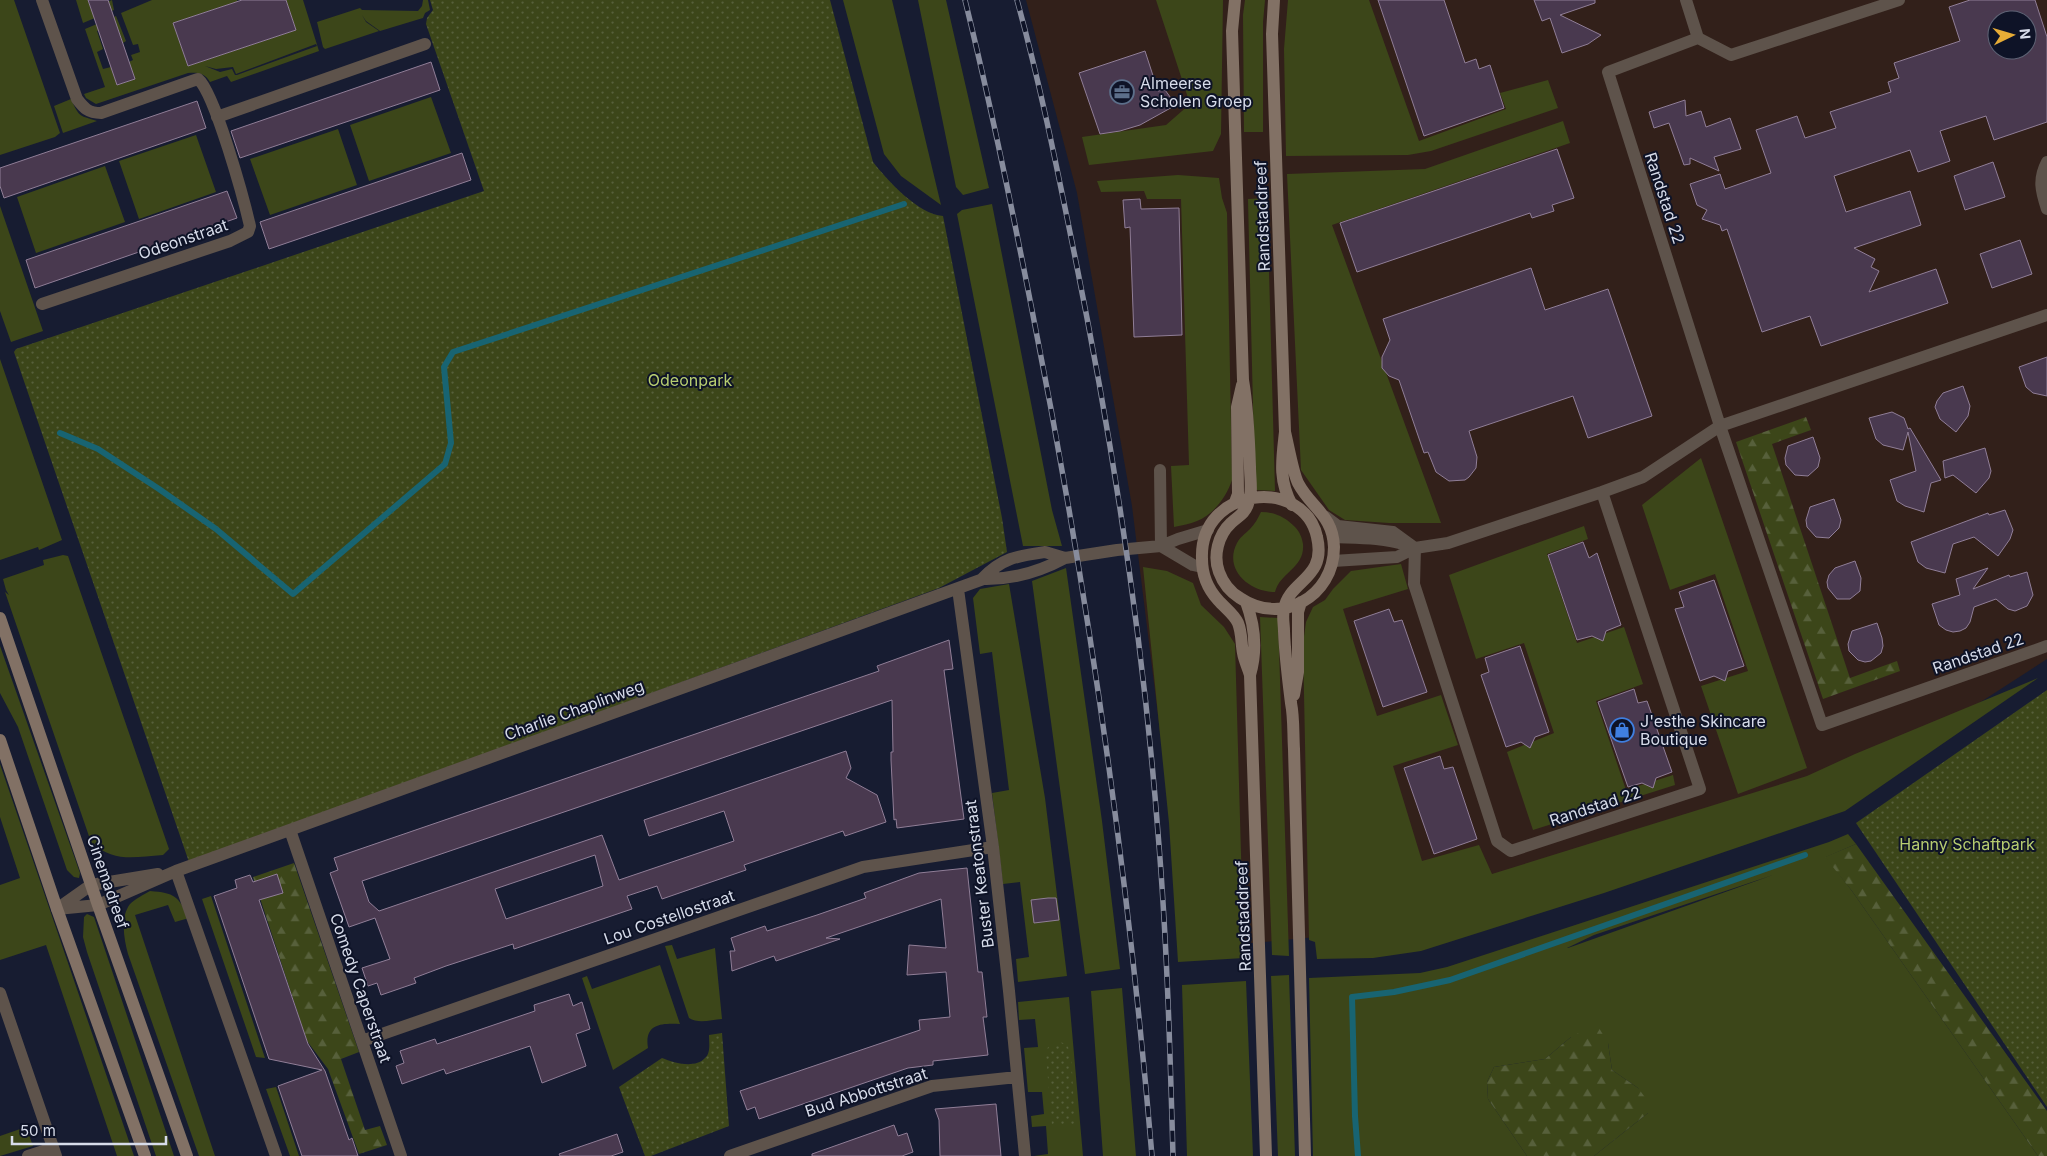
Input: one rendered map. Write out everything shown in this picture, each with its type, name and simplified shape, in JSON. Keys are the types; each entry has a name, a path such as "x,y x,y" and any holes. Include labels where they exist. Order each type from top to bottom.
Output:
{"main road":[{"name":"Randstaddreef","path":"1235,0 1232,31 1243,380 1248,409 1250,497"},
{"name":"Randstaddreef","path":"1274,0 1272,34 1285,432 1282,480 1285,493 1292,505"},
{"name":"Randstaddreef","path":"1235,502 1238,494 1237,407 1243,380"},
{"name":"Randstaddreef","path":"1285,432 1297,481 1310,500 1326,517"},
{"path":"1250,497 1245,512 1230,524 1219,541 1217,551 1218,571 1229,590 1246,602 1264,609 1283,609 1301,602 1317,591 1322,584 1333,561 1333,537 1326,517"},
{"path":"1218,571 1202,567 1202,548 1208,530 1219,514 1235,502 1250,497 1268,497 1292,505 1308,517 1317,534 1319,544 1315,565 1311,574 1290,593 1283,609 1286,670 1292,705 1305,1156"},
{"path":"1317,534 1333,537"},
{"name":"Randstaddreef","path":"1202,567 1209,588 1237,622 1240,630 1243,655 1250,675 1266,1156"},
{"name":"Randstaddreef","path":"1246,602 1252,624 1255,658 1250,675"},
{"path":"1292,705 1298,672 1298,612 1301,602"},
{"name":"Cinemadreef","path":"0,618 98,906 187,1156"},
{"path":"0,740 145,1156"}],"street":[{"name":"Odeonstraat","path":"42,0 77,99 91,113 101,113 198,79 203,84 217,116 250,226 248,232 230,240 42,304"},
{"path":"1686,0 1698,38 1731,55 1898,0"},
{"name":"Randstad 22","path":"1698,38 1608,72 1720,426 1822,725 2047,646"},
{"path":"217,116 425,44"},
{"path":"2047,162 2042,173 2042,193 2047,209"},
{"path":"1333,561 1397,557 1415,548 1448,543 1602,492 1643,477 1720,426 2047,316"},
{"path":"1160,470 1161,546 1194,565 1202,567"},
{"name":"Randstad 22","path":"1415,548 1414,584 1497,841 1511,851 1700,789 1602,492"},
{"path":"1326,517 1338,526 1393,532 1415,548"},
{"name":"Charlie Chaplinweg","path":"58,909 98,906 176,871 984,579 1001,580 1022,576 1049,567 1065,558 1161,546 1208,530"},
{"path":"1333,537 1394,540 1415,548"},
{"name":"Charlie Chaplinweg","path":"984,579 995,566 1018,556 1045,552 1065,558"},
{"name":"Buster Keatonstraat","path":"958,588 993,847 1025,1156"},
{"name":"Comedy Caperstraat","path":"290,830 401,1156"},
{"name":"Lou Costellostraat","path":"362,1041 863,867 993,847"},
{"path":"176,871 276,1156"},
{"name":"Charlie Chaplinweg","path":"58,909 91,885 176,871"},
{"path":"0,993 54,1152 28,1156"},
{"name":"Bud Abbottstraat","path":"730,1156 932,1086 1017,1077"}],"shaded area":[{"path":"1026,0 2047,0 2047,659 1809,813 1448,925 1187,949 1132,506 1077,193"}],"green space":[{"path":"0,0 14,0 60,133 55,137 0,155"},
{"path":"76,0 88,0 91,9 112,0 114,10 83,23"},
{"path":"152,0 237,0 241,10 227,5 173,23 188,66 296,30 286,0 303,0 319,51 231,82 227,76 210,82 201,74 188,73 96,104 86,98 84,94 105,87 85,29 116,16 126,41 123,43 116,24 97,31 103,49 97,52 103,69 111,67 117,85 135,79 129,62 133,60 131,55 140,52 138,44 133,45 121,13","holes":["316,44 317,46 237,75 235,75 232,69 220,72 205,66 216,69 233,67 236,74"]},
{"path":"423,0 428,0 430,10 425,13 423,18 380,31 366,21 362,15 366,22 379,31 325,49 323,47 317,22 360,8 362,10 418,11 422,6"},
{"name":"Odeonpark","path":"430,0 830,0 873,162 895,187 914,203 933,214 943,216 1007,552 939,588 189,862 14,352 16,349 484,191 426,24 427,18 433,10"},
{"path":"843,0 892,0 941,205 901,176 884,154"},
{"path":"918,0 946,0 989,188 963,195 956,187"},
{"path":"1156,0 1223,0 1221,134 1213,151 1089,165 1082,137 1166,125 1190,104"},
{"path":"1245,0 1265,0 1263,22 1263,132 1244,132 1243,15"},
{"path":"1288,0 1369,0 1419,141 1506,109 1500,93 1548,80 1558,108 1431,151 1408,155 1286,156 1284,49"},
{"path":"431,97 451,153 369,181 350,125"},
{"path":"71,99 76,110 81,115 97,121 63,133 54,106"},
{"path":"1563,121 1570,143 1332,225 1441,523 1389,523 1345,520 1329,510 1301,470 1287,174 1425,169"},
{"path":"338,129 357,185 270,215 250,159"},
{"path":"196,135 216,192 139,219 119,161"},
{"path":"105,166 125,222 36,253 17,197"},
{"path":"1178,175 1219,178 1222,198 1227,213 1232,480 1227,492 1214,510 1194,522 1174,527 1171,466 1189,465 1181,199 1147,199 1144,191 1101,192 1097,181"},
{"path":"1267,198 1275,491 1255,490 1248,199"},
{"path":"992,204 1052,510 1062,546 1023,546 957,214 962,210"},
{"path":"0,206 43,331 11,342 0,311"},
{"path":"0,359 62,540 39,550 38,547 0,560"},
{"path":"1806,417 1811,430 1772,444 1850,678 1897,661 1900,671 1823,699 1736,442"},
{"path":"1701,458 1807,768 1738,794 1701,686 1748,671 1715,574 1670,590 1642,505"},
{"path":"1261,512 1275,514 1287,520 1298,531 1303,544 1303,552 1300,559 1282,579 1275,592 1266,591 1248,584 1241,578 1234,562 1237,543 1250,529"},
{"path":"1584,526 1588,539 1547,554 1577,643 1624,627 1643,684 1596,701 1626,790 1673,775 1675,785 1533,830 1507,752 1554,733 1524,643 1476,659 1449,575"},
{"path":"63,555 68,556 169,849 163,855 116,856 100,849 91,842 5,592 9,595 3,579 44,565 43,560"},
{"path":"1401,564 1408,589 1343,609 1377,716 1441,695 1458,745 1393,766 1422,861 1479,845 1492,874 1807,776 1855,754 2038,678 1845,811 1604,893 1421,951 1373,958 1317,959 1315,942 1309,940 1303,644 1306,622 1313,607 1325,600 1351,571"},
{"path":"1143,567 1167,571 1193,583 1201,605 1224,627 1235,644 1244,958 1178,962 1169,823"},
{"path":"1066,568 1102,821 1120,969 1085,974 1032,581"},
{"path":"1009,584 1045,798 1067,976 1018,982 1016,959 1029,957 1020,882 1003,884 992,793 1009,790 992,652 980,654 973,598 980,589"},
{"path":"1260,617 1278,618 1289,956 1272,955"},
{"path":"0,646 80,873 79,878 74,877 67,870 18,727 0,693"},
{"name":"Hanny Schaftpark","path":"2047,690 2047,1107 1856,823"},
{"path":"0,764 134,1156 117,1156 46,945 0,960 0,885 20,878 0,817"},
{"path":"1848,834 1856,844 1826,857 1852,891 2038,1156 1594,1156 1648,1113 1638,1088 1612,1070 1608,1043 1571,1037 1545,1059 1494,1067 1487,1082 1488,1099 1527,1156 1313,1156 1309,978 1420,973 1447,967 1829,842","holes":["1773,875 1567,948 1594,935"]},
{"path":"1856,844 2047,1111 2047,1156 2038,1156 1852,891 1825,857"},
{"path":"294,863 359,1052 341,1059 365,1130 380,1126 387,1145 359,1154 328,1069 307,1041 253,877"},
{"path":"150,891 165,893 175,897 189,918 175,922 168,905 135,915 215,1156 199,1156 128,954 124,935 127,909 132,902"},
{"path":"211,896 265,1058 256,1057 202,899"},
{"path":"87,914 94,917 174,1156 156,1156 87,952 83,937 84,917"},
{"path":"672,945 677,959 715,948 722,1019 700,1021 689,1018 665,946"},
{"path":"660,965 680,1024 666,1024 655,1027 651,1030 647,1040 648,1048 613,1070 582,978 587,976 592,989"},
{"path":"1289,975 1295,1156 1278,1156 1271,976"},
{"path":"1246,981 1253,1156 1187,1156 1182,985"},
{"path":"1122,988 1136,1156 1103,1156 1091,991"},
{"path":"1069,997 1083,1156 1034,1156 1048,1154 1046,1126 1032,1127 1031,1116 1044,1114 1042,1092 1028,1092 1024,1048 1038,1047 1035,1019 1019,1020 1018,1002"},
{"path":"1588,1028 1599,1028 1608,1043 1612,1070 1638,1088 1650,1104 1648,1113 1594,1156 1527,1156 1488,1099 1487,1082 1494,1067 1545,1059 1571,1037"},
{"path":"722,1033 729,1126 651,1156 645,1156 619,1087 662,1058 684,1064 701,1061 708,1053 709,1035"},
{"path":"1060,1042 1066,1044 1071,1052 1075,1125 1052,1126 1046,1055 1048,1047"},
{"path":"276,1087 299,1156 290,1156 266,1089"},
{"path":"26,1127 33,1146 0,1156 0,1136"}],"building":[{"path":"88,0 108,0 135,79 117,85"},
{"path":"242,0 286,0 296,30 188,66 173,23"},
{"path":"1378,0 1444,0 1465,63 1476,59 1479,69 1490,65 1504,108 1424,136"},
{"path":"1534,0 1595,0 1595,3 1560,15 1601,35 1588,44 1562,53 1550,18 1542,21"},
{"path":"1970,0 2035,0 2047,37 2047,122 1994,140 1986,116 1940,131 1950,161 1918,172 1910,150 1834,176 1846,212 1910,191 1921,225 1854,248 1875,259 1871,267 1879,271 1869,292 1936,269 1948,303 1821,346 1810,316 1762,332 1727,229 1722,231 1720,225 1702,219 1707,210 1697,205 1690,184 1720,174 1725,189 1771,173 1756,130 1797,116 1805,138 1836,128 1830,112 1891,92 1888,82 1899,78 1894,63 1960,41 1949,7"},
{"path":"1145,51 1158,91 1165,90 1176,105 1140,125 1100,134 1079,73"},
{"path":"431,62 440,90 240,158 231,131"},
{"path":"1685,100 1686,116 1701,111 1706,127 1730,118 1741,149 1714,157 1719,171 1690,158 1690,164 1684,165 1669,123 1654,128 1649,112"},
{"path":"197,101 206,128 4,198 0,186 0,168"},
{"path":"1557,149 1574,198 1552,205 1554,211 1532,218 1530,213 1357,272 1340,223"},
{"path":"462,153 471,180 269,249 260,222"},
{"path":"1993,162 2005,197 1965,210 1954,176"},
{"path":"227,191 237,218 35,288 26,260"},
{"path":"1140,199 1141,209 1179,208 1182,335 1134,337 1130,227 1125,228 1123,200"},
{"path":"2020,240 2032,274 1992,288 1980,254"},
{"path":"1531,268 1545,310 1608,289 1652,416 1588,438 1573,396 1469,431 1477,457 1476,468 1465,480 1449,481 1436,472 1428,452 1424,453 1399,380 1389,376 1382,368 1382,357 1390,340 1383,319"},
{"path":"2047,357 2047,396 2033,393 2026,387 2019,367"},
{"path":"1963,386 1970,406 1968,416 1956,432 1940,419 1935,407 1943,393"},
{"path":"1892,412 1904,418 1908,429 1910,428 1941,480 1931,483 1924,512 1905,506 1897,501 1890,480 1916,471 1908,432 1903,450 1883,445 1876,439 1869,418"},
{"path":"1813,437 1820,458 1818,467 1808,476 1795,475 1786,465 1785,458 1788,446"},
{"path":"1985,448 1991,471 1989,478 1976,493 1953,475 1945,478 1943,461"},
{"path":"1834,499 1841,520 1839,528 1829,538 1816,537 1807,527 1806,520 1810,507"},
{"path":"2005,510 2013,530 2010,539 1998,556 1974,537 1953,544 1945,573 1926,568 1918,562 1911,542 1988,513 1989,515"},
{"path":"1583,542 1589,558 1597,553 1621,625 1606,631 1603,641 1592,636 1577,640 1548,555"},
{"path":"1855,561 1861,578 1860,591 1850,599 1837,599 1828,588 1829,575 1835,568"},
{"path":"1988,568 1973,589 2009,575 2010,577 2027,572 2033,595 2027,606 2015,611 2008,609 1996,599 1974,607 1970,622 1966,628 1960,631 1946,630 1939,625 1932,604 1960,595 1956,579"},
{"path":"1714,580 1744,666 1728,671 1725,681 1714,676 1700,681 1675,609 1684,607 1679,592"},
{"path":"1389,609 1394,622 1402,620 1427,692 1383,707 1354,621"},
{"path":"1877,623 1882,638 1883,646 1881,653 1871,661 1858,660 1849,651 1848,644 1852,631"},
{"path":"949,640 953,669 944,670 964,819 897,828 896,819 894,820 891,760 891,752 893,752 892,700 362,881 369,902 379,911 602,835 619,880 734,841 724,811 649,836 644,820 846,751 851,768 846,778 877,795 886,822 845,836 843,831 744,865 746,870 662,899 657,886 627,896 632,909 514,949 513,944 446,966 414,978 416,983 381,995 377,983 368,986 362,968 390,959 375,918 349,927 330,873 338,870 334,858 879,671 877,666","holes":["595,855 603,886 506,919 495,889"]},
{"path":"1520,646 1549,732 1535,737 1530,748 1521,742 1506,747 1481,675 1489,672 1485,658"},
{"path":"1634,689 1638,703 1647,701 1672,772 1656,778 1653,788 1642,783 1628,787 1598,702"},
{"path":"1440,756 1444,769 1453,767 1477,839 1434,854 1404,768"},
{"path":"967,868 978,972 982,972 987,1017 983,1017 988,1055 933,1061 933,1065 908,1068 759,1119 755,1107 747,1110 740,1091 920,1030 919,1020 950,1017 946,972 907,975 909,945 946,948 941,899 826,938 840,939 776,961 774,956 732,971 730,951 735,951 731,938 765,926 767,931 817,915 866,898 864,893 919,873"},
{"path":"277,874 283,893 259,900 308,1044 325,1071 349,1140 352,1138 358,1156 302,1156 278,1086 322,1070 269,1059 214,896 237,888 235,880 250,875 253,882"},
{"path":"1056,898 1059,920 1034,923 1031,900"},
{"path":"569,994 573,1006 582,1002 590,1029 576,1034 586,1066 542,1083 530,1046 446,1074 444,1069 402,1084 396,1066 404,1063 400,1051 435,1039 437,1044 470,1033 535,1011 534,1005"},
{"path":"996,1104 1001,1156 940,1156 939,1120 935,1109"},
{"path":"894,1125 898,1136 907,1133 913,1152 902,1156 812,1156 812,1154"},
{"path":"617,1134 623,1152 611,1156 560,1156 559,1154"}],"waterway":[{"path":"60,433 98,449 159,489 216,529 293,594 445,464 451,443 444,367 453,352 904,204"},
{"path":"1358,1156 1352,997 1394,992 1450,980 1805,855"}],"railway":[{"path":"965,0 1000,152 1031,305 1088,622 1104,729 1131,942 1152,1156"},
{"path":"1017,0 1048,126 1088,324 1114,469 1135,614 1152,760 1164,914 1173,1156"}],"place":[{"name":"Almeerse Scholen Groep","path":"1122,92"},
{"name":"J'esthe Skincare Boutique","path":"1622,730"}]}
